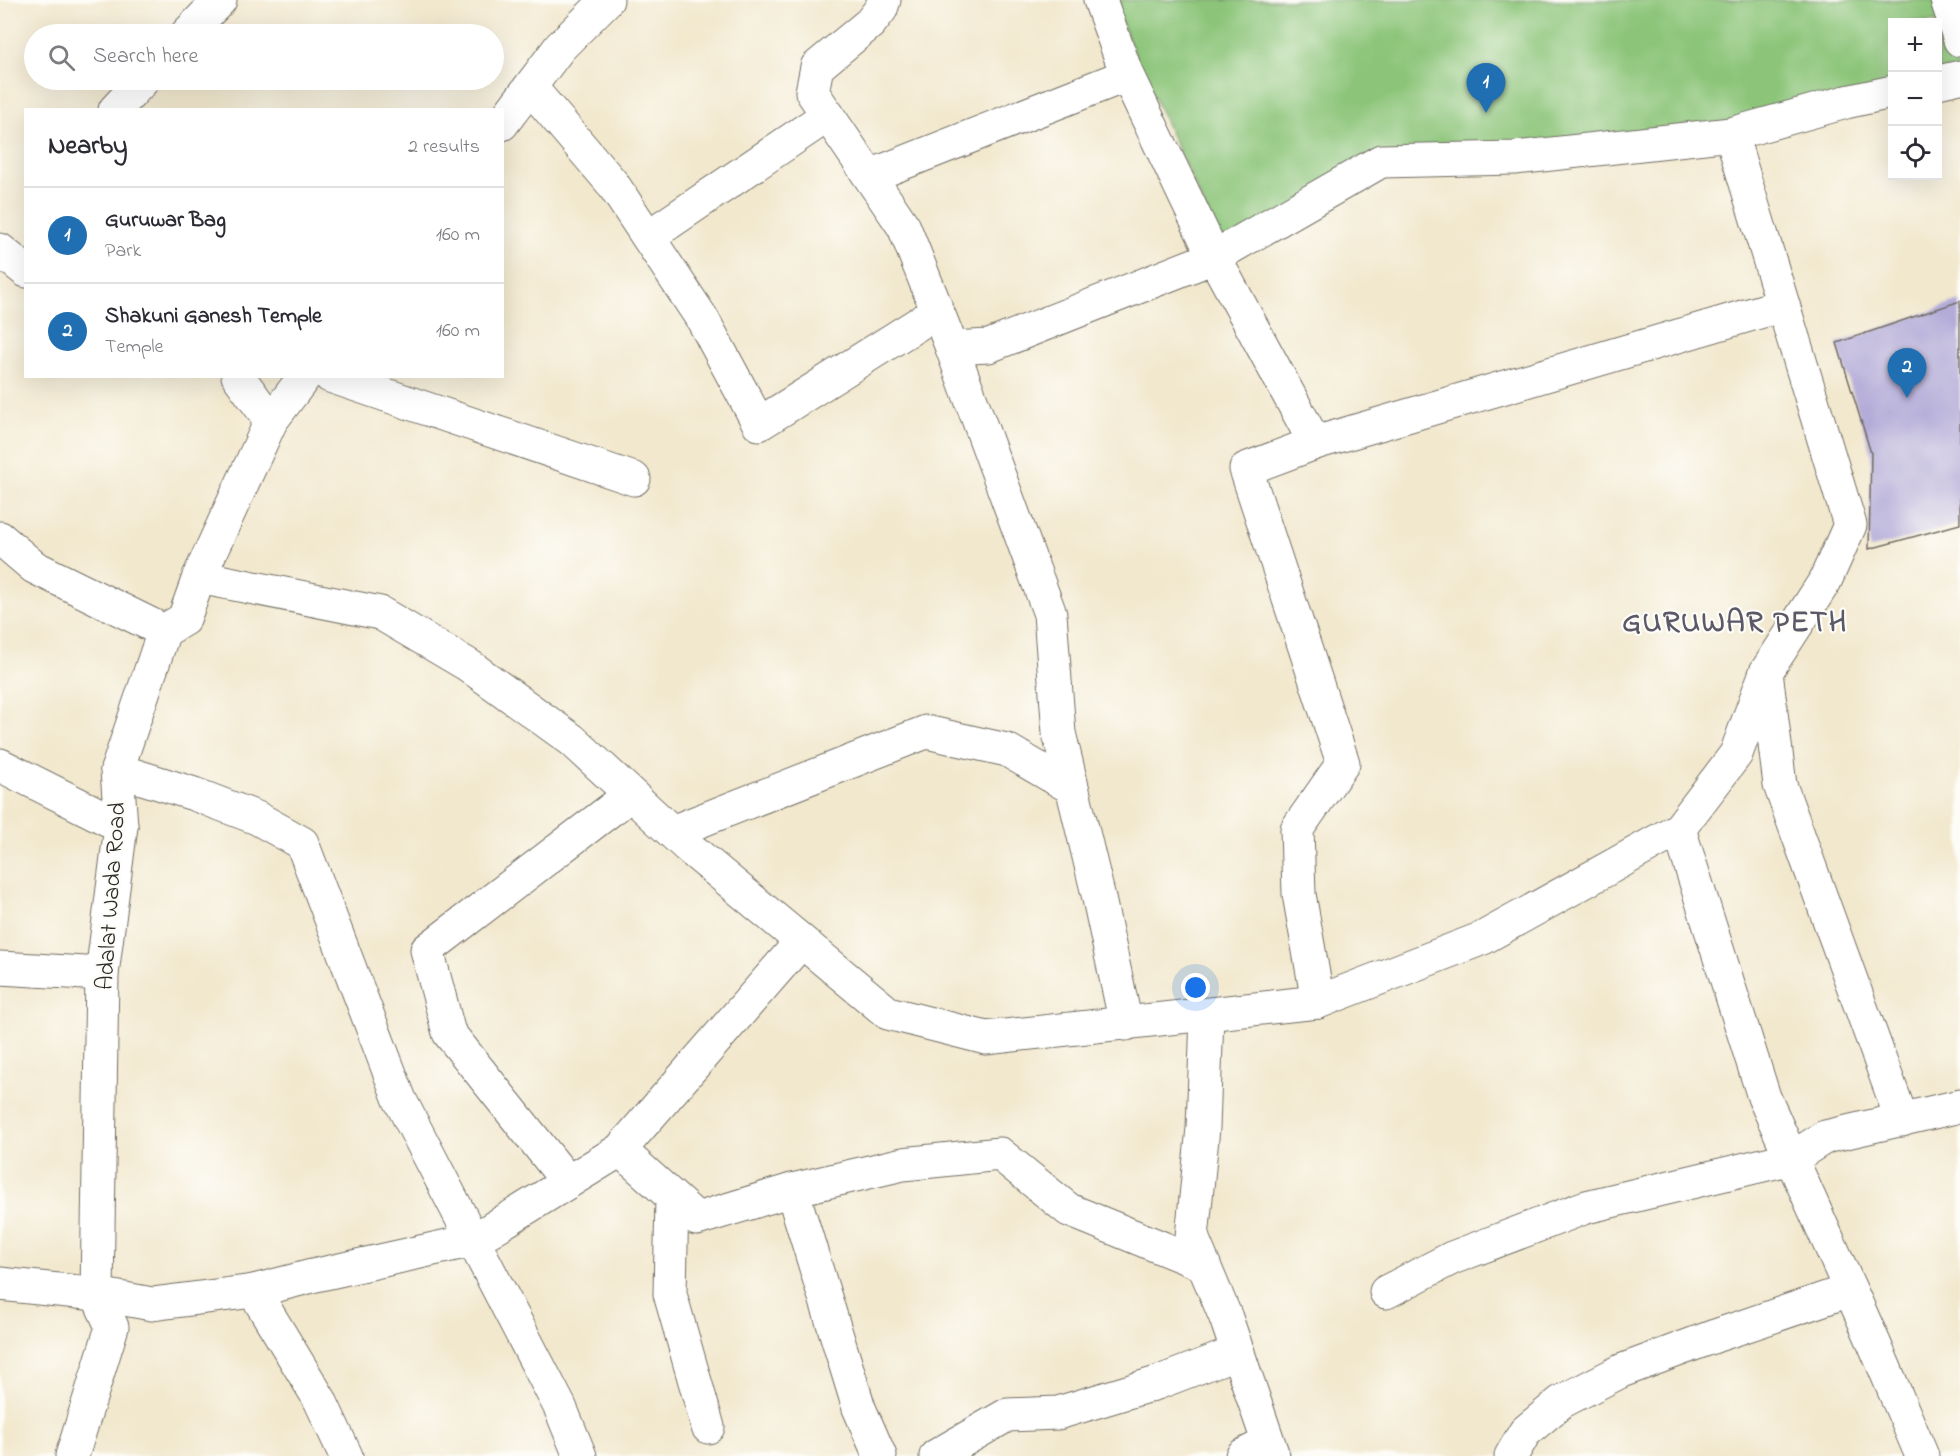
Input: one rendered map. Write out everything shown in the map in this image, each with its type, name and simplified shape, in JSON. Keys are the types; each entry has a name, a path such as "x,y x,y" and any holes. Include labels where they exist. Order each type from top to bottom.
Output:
{"street":[{"path":"197,24 220,0"},
{"path":"884,0 881,9 870,23 817,67 812,92 904,227 1050,614 1059,733 1126,1024"},
{"path":"1100,0 1127,75 1214,257 1316,443"},
{"path":"1947,0 1960,40"},
{"path":"504,122 560,47 597,3"},
{"path":"870,176 1127,75"},
{"path":"1942,81 1960,77"},
{"path":"531,88 612,183 703,320 759,424 937,312"},
{"path":"117,108 134,90"},
{"path":"951,348 989,346 1214,257 1381,161 1515,158 1731,134 1846,102 1888,93"},
{"path":"648,237 828,115"},
{"path":"199,577 380,612 468,664 572,740 672,832 888,1013 986,1038 1318,1002 1483,938 1679,829 1736,754 1766,672 1825,581 1850,525 1731,134"},
{"path":"0,250 24,269"},
{"path":"1318,1002 1299,894 1297,829 1343,763 1246,469 1316,443 1783,305"},
{"path":"239,378 271,421"},
{"path":"0,538 34,567 164,631 184,619 199,577 271,421 303,378"},
{"path":"336,378 634,479"},
{"name":"Adalat Wada Road","path":"72,1456 112,1327 97,1294 102,974 121,826 117,770 164,631"},
{"path":"1766,672 1780,785 1902,1120"},
{"path":"672,832 926,732 1007,750 1072,788"},
{"path":"0,765 121,826"},
{"path":"117,770 194,794 257,818 303,843 400,1100 560,1407 580,1456"},
{"path":"568,1182 449,1033 427,950 630,795"},
{"path":"1679,829 1764,1097 1922,1456"},
{"path":"0,1284 97,1294 152,1304 254,1291 312,1275 474,1240 620,1150 801,942"},
{"path":"0,968 102,974"},
{"path":"1207,1015 1203,1128 1192,1238 1238,1352 1261,1452"},
{"path":"1386,1292 1452,1258 1586,1207 1792,1158 1825,1137 1960,1106"},
{"path":"620,1150 697,1220 792,1190 903,1164 1000,1154 1069,1210 1204,1265"},
{"path":"792,1190 859,1408 880,1456"},
{"path":"672,1197 670,1294 708,1427"},
{"path":"1511,1456 1525,1432 1561,1402 1621,1371 1850,1290"},
{"path":"254,1291 320,1400 346,1456"},
{"path":"936,1456 1007,1415 1058,1413 1156,1383 1238,1352"}],"green space":[{"path":"1112,0 1939,0 1960,60 1960,74 1942,79 1942,18 1888,18 1888,93 1730,134 1381,161 1225,251"}],"building":[{"path":"1960,301 1960,524 1869,549 1871,453 1837,343"}],"place":[{"name":"Guruwar Bag","path":"1486,113"},
{"name":"Shakuni Ganesh Temple","path":"1907,398"}],"district":[{"name":"GURUWAR PETH","path":"1735,621"}]}
